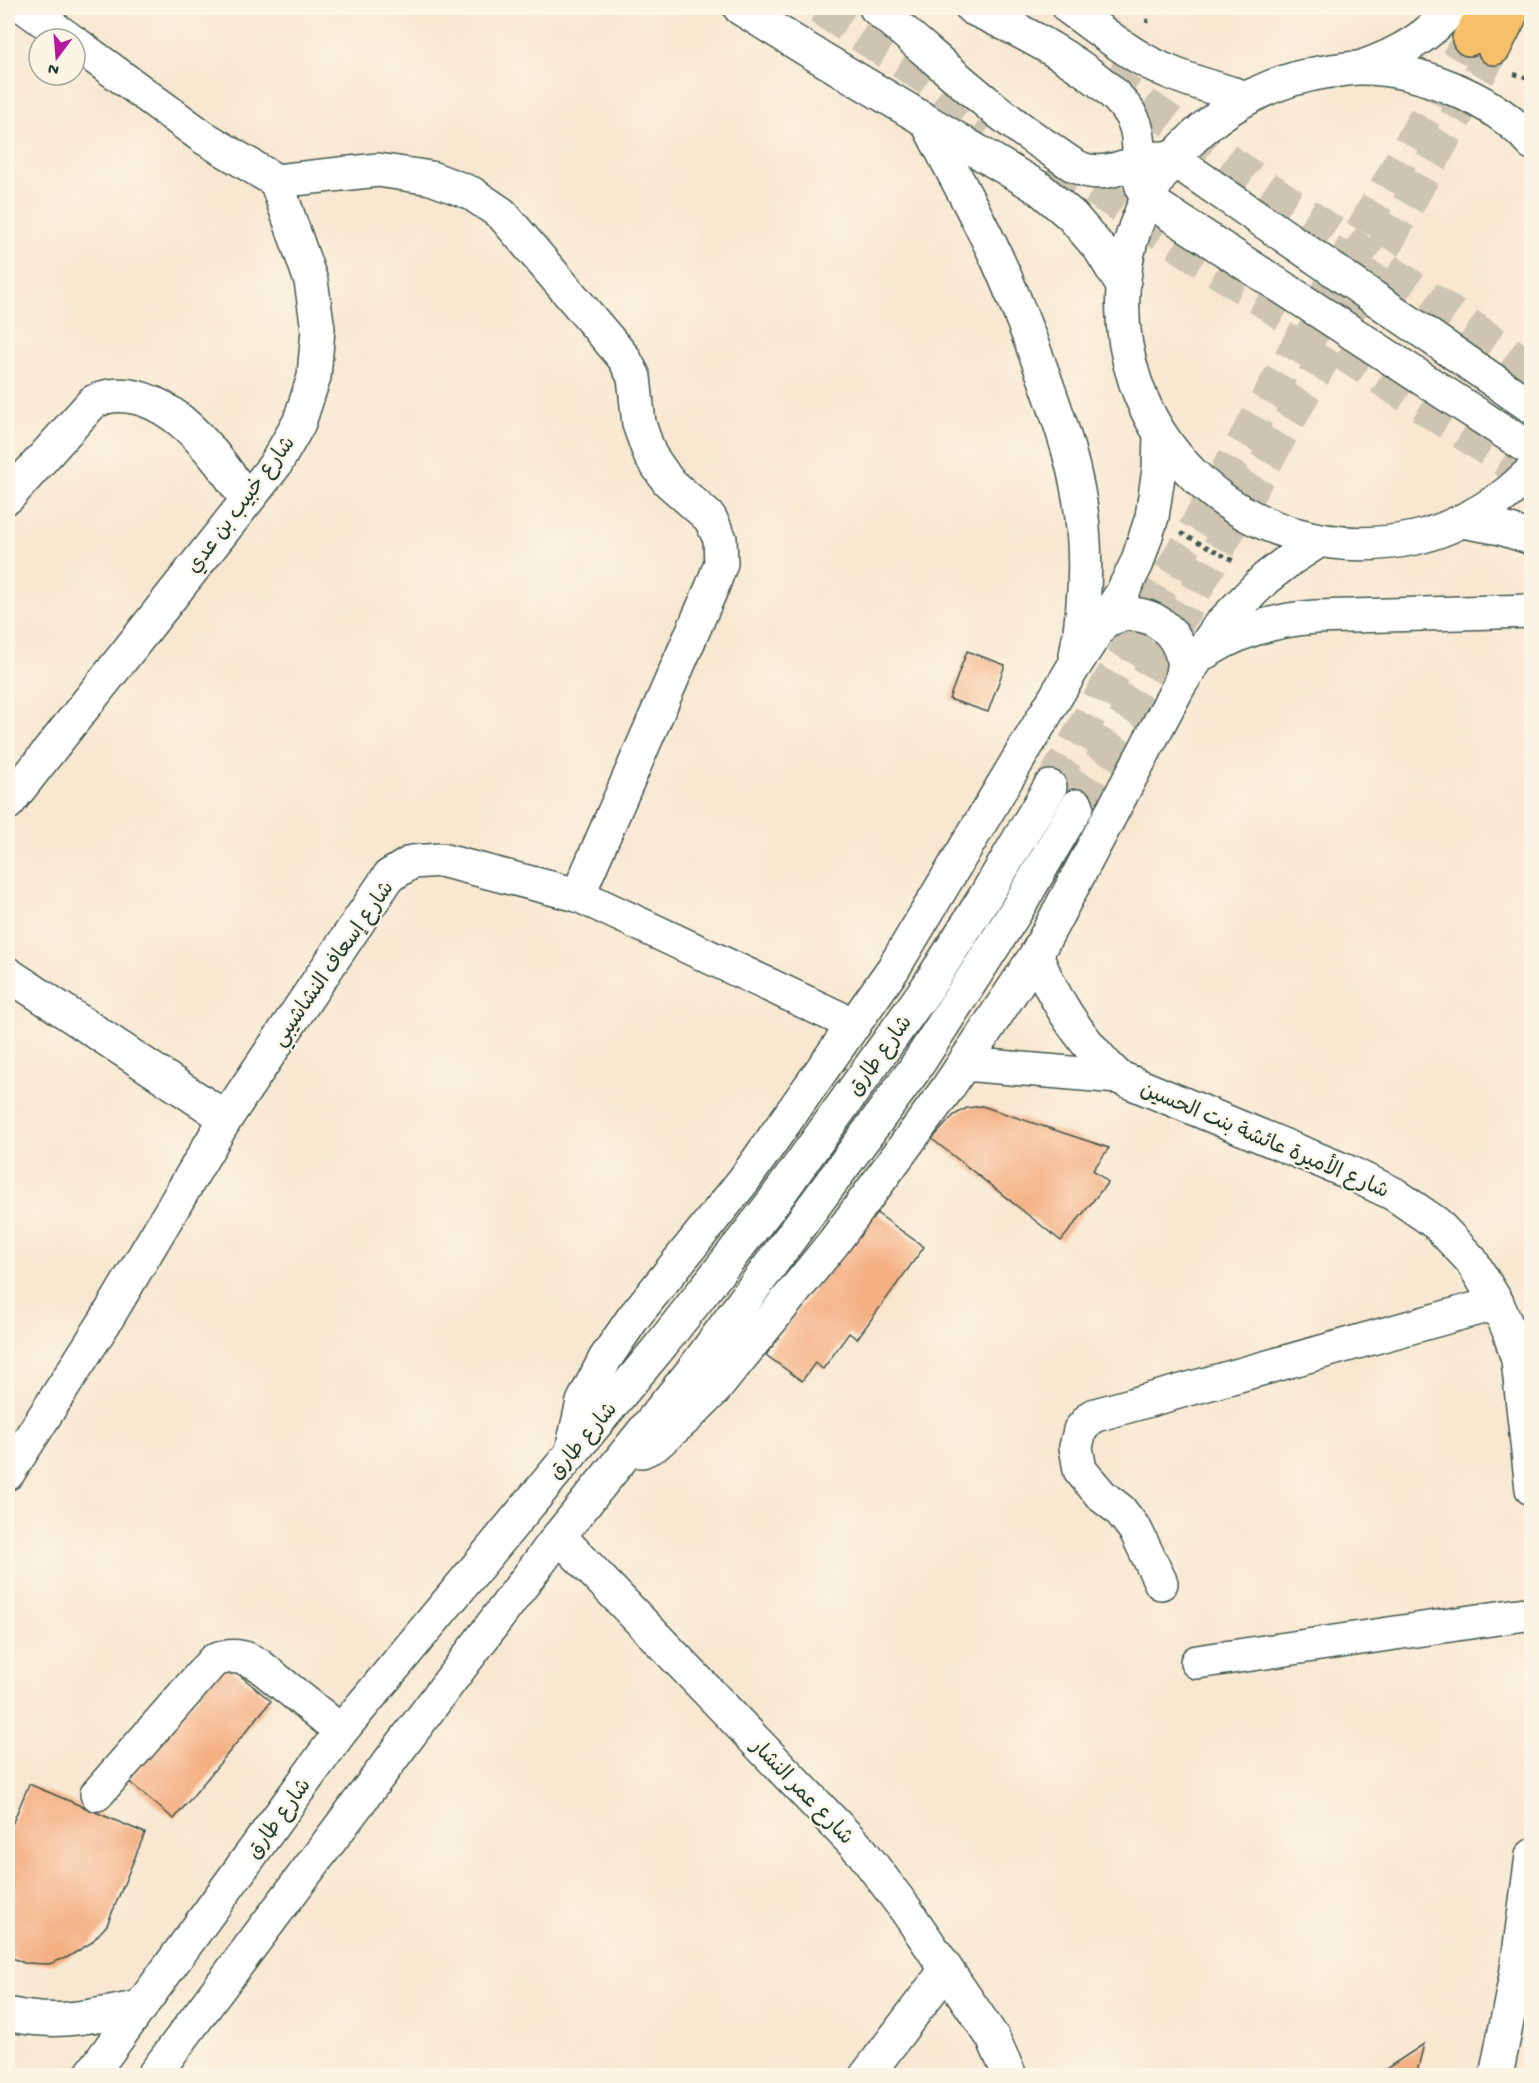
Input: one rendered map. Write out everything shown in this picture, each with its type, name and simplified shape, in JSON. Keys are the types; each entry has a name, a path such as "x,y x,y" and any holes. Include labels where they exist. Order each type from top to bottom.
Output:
{"main road":[{"path":"1485,8 1481,44 1514,8"}],"street":[{"path":"26,8 52,27"},
{"path":"740,8 1046,194 1072,216 1100,249 1123,286"},
{"path":"876,8 998,113 1072,163 1087,171 1104,172 1154,158 1173,159 1532,407"},
{"path":"972,8 1063,56 1104,85 1127,108 1135,124 1139,140 1141,187 1148,200 1532,450"},
{"path":"1069,8 1110,39 1142,59 1199,84 1247,98"},
{"path":"1452,8 1432,29 1410,46 1386,59 1359,68 1321,72 1282,82 1247,98 1214,119 1173,159 1160,176 1142,211 1129,248 1123,286 1124,338 1137,388 1160,435 1191,473 1229,505 1272,527 1320,540 1368,544 1416,537 1462,521 1502,497 1532,471"},
{"path":"87,52 203,136 276,181 378,170 432,178 471,193 502,214 624,358 634,377 639,424 650,455 668,481 710,518 720,539 721,563 578,895"},
{"path":"1359,68 1406,74 1450,87 1491,108 1532,143"},
{"path":"927,122 994,252 1034,351 1069,452 1079,499 1085,566 1083,605 1073,668"},
{"name":"شارع خبيب بن عدي","path":"8,803 275,465 299,423 314,377 318,329 311,281 276,181"},
{"path":"8,496 93,402 110,396 137,398 163,407 196,435 226,470 246,500"},
{"path":"573,1451 583,1402 605,1359 633,1318 744,1180 893,969 1073,668 1127,583 1148,533 1156,501 1160,435"},
{"path":"1462,521 1501,528 1532,538"},
{"path":"616,1464 655,1445 715,1389 834,1242 964,1065 1036,955 1180,684 1219,626 1266,578 1320,540"},
{"path":"1200,656 1226,640 1254,628 1284,620 1315,617 1532,611"},
{"path":"1104,621 1124,614 1146,616 1165,626 1178,642 1184,663 1180,684"},
{"name":"شارع طارق","path":"90,2076 341,1731 662,1344 774,1201 927,988 1050,787"},
{"name":"شارع طارق","path":"153,2076 559,1536 693,1370 914,1070 1016,910 1077,806"},
{"name":"شارع إسعاف النشاشيبي","path":"8,1473 106,1320 226,1118 389,876 412,862 441,860 578,895 854,1025"},
{"name":"شارع الأميرة عائشة بنت الحسين","path":"1036,955 1045,979 1069,1022 1084,1042 1118,1077"},
{"path":"8,974 226,1118"},
{"name":"شارع الأميرة عائشة بنت الحسين","path":"964,1065 1118,1077 1348,1172 1394,1194 1436,1223 1471,1260 1497,1303 1525,1359 1532,1489"},
{"path":"1161,1583 1136,1531 1120,1510 1102,1496 1080,1470 1076,1447 1080,1430 1092,1416 1497,1303"},
{"name":"شارع عمر النشار","path":"559,1536 862,1853 906,1910 993,2038 1010,2076"},
{"path":"1197,1662 1532,1613"},
{"path":"97,1794 213,1661 225,1656 250,1659 341,1731"},
{"path":"1496,2076 1516,1976 1532,1856"},
{"path":"866,2076 946,1970"},
{"path":"8,2014 55,2021 79,2019 141,2007"}],"building":[{"path":"967,651 1005,665 988,712 949,699"},
{"path":"982,1106 1109,1148 1093,1170 1108,1182 1061,1241 932,1139 954,1115 967,1108"},
{"path":"871,1209 924,1247 857,1339 849,1333 823,1369 815,1363 802,1381 766,1355"},
{"path":"225,1663 271,1701 174,1819 128,1781"},
{"path":"29,1784 145,1833 107,1925 91,1943 68,1957 49,1964 24,1963 8,1956 8,1834"},
{"path":"1424,2044 1416,2076 1375,2076"}],"tunnel":[{"path":"819,8 992,122"},
{"path":"1050,787 1469,39"},
{"path":"1077,806 1494,48"},
{"path":"1104,76 1532,368"},
{"path":"1053,162 1532,479"}]}
